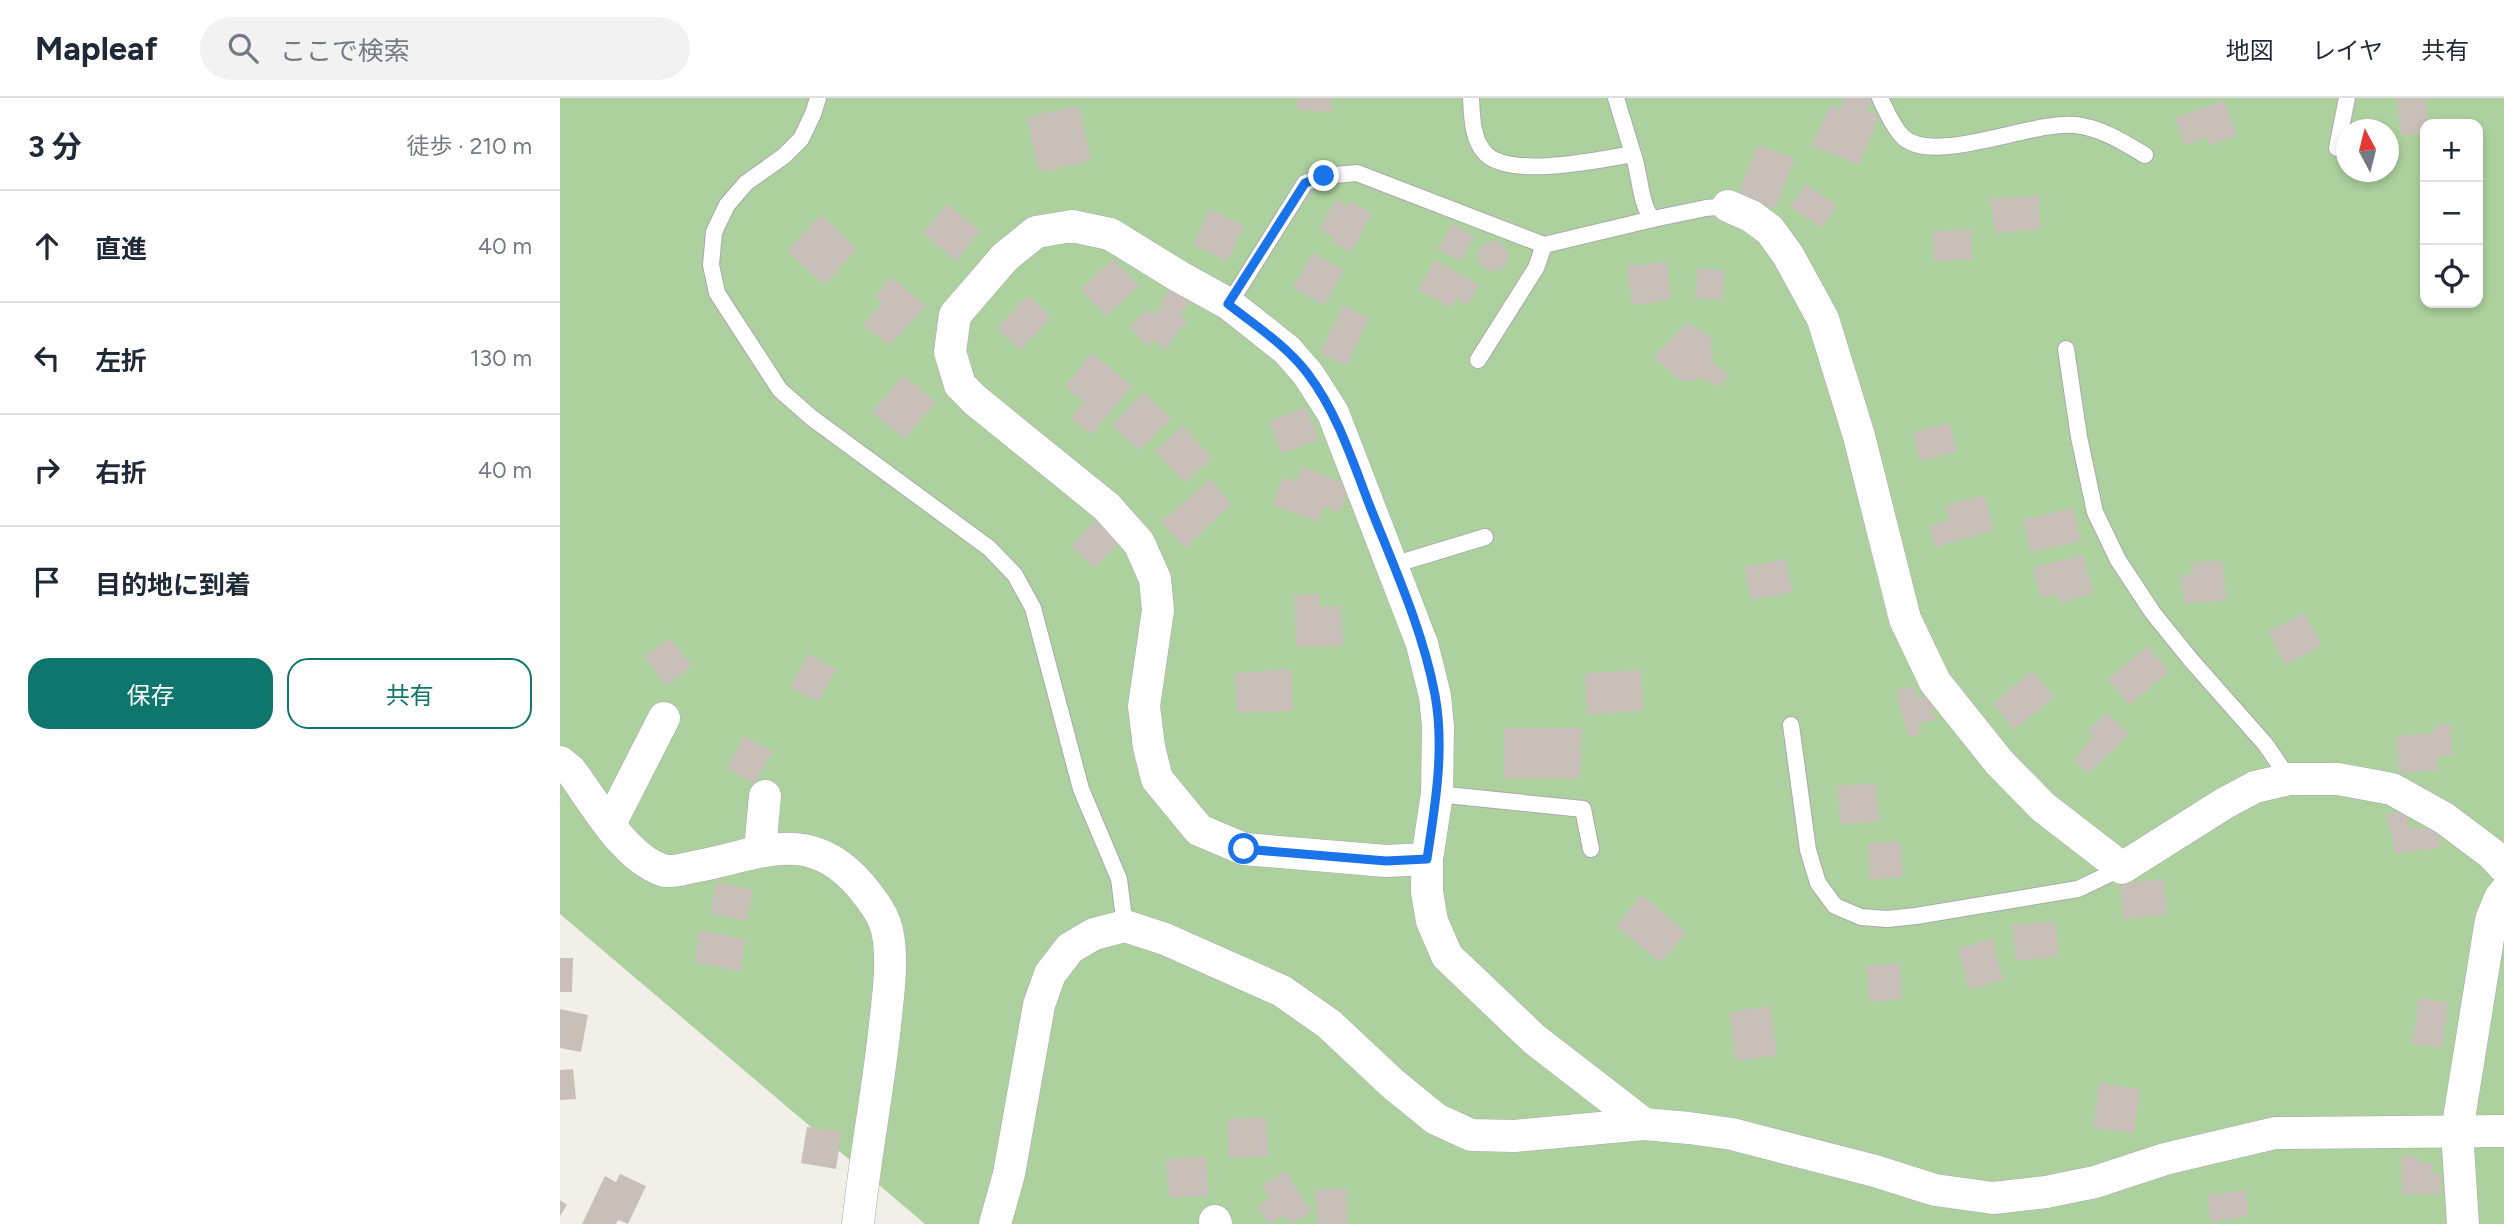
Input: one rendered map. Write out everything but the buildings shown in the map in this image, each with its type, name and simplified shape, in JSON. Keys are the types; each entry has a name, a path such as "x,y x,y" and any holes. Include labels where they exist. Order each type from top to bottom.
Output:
{"street":[{"path":"1728,206 1751,216 1770,230 1788,255 1824,319 1856,424 1905,619 1935,682 1999,762 2043,807 2122,868 2255,787 2289,779 2338,779 2392,789 2444,818 2492,854 2504,867"},
{"path":"1427,859 1386,861 1244,849 1199,830 1157,779 1149,747 1144,706 1158,610 1155,579 1139,542 1107,507 960,385 950,352 955,315 1004,257 1036,232 1072,226 1110,234 1228,304 1287,350 1308,374 1333,413 1393,565 1422,644 1435,696 1438,727 1437,794 1427,859 1427,892 1432,921 1447,956 1534,1039 1644,1124"},
{"path":"610,824 664,718"},
{"path":"560,762 571,771 620,840 642,862 666,872 760,850 798,848 826,859 851,876 884,918 888,936 889,982 882,1055 858,1224"},
{"path":"760,850 765,796"},
{"path":"2463,1224 2457,1131 2491,920 2504,893"},
{"path":"995,1224 1009,1174 1039,1005 1050,974 1070,948 1094,934 1125,926 1165,939 1282,991 1329,1024 1392,1084 1436,1119 1471,1135 1514,1136 1644,1124 1732,1134 1875,1171 1935,1190 1993,1198 2046,1192 2095,1182 2165,1159 2275,1133 2504,1131"}],"lane":[{"path":"818,98 801,139 784,156 746,183 727,205 714,232 711,265 717,293 780,390 812,418 989,548 1015,575 1033,608 1081,789 1119,879 1125,926"},
{"path":"1471,98 1472,121 1478,140 1488,155 1509,164 1534,167 1633,155"},
{"path":"1616,98 1637,166 1647,213 1653,219"},
{"path":"1880,98 1903,137 1925,147 1958,146 2046,125 2076,125 2108,134 2145,155"},
{"path":"2343,119 2347,98"},
{"path":"1228,304 1305,183 1324,176 1357,173 1544,245 1653,219 1728,206"},
{"path":"1478,360 1536,268 1544,245"},
{"path":"2066,349 2079,437 2095,512 2118,560 2153,613 2266,745 2289,779"},
{"path":"1393,565 1485,537"},
{"path":"1791,725 1808,850 1818,883 1835,906 1844,910 1861,917 1886,919 1916,916 2078,889 2122,868"},
{"path":"1437,794 1583,809 1591,849"}],"green space":[{"path":"560,98 2504,98 2504,1224 925,1224 560,914"}],"route":[{"path":"1244,849 1386,861 1427,859 1437,794 1438,727 1435,696 1422,644 1333,413 1308,374 1287,350 1228,304 1305,183 1324,176"}]}
